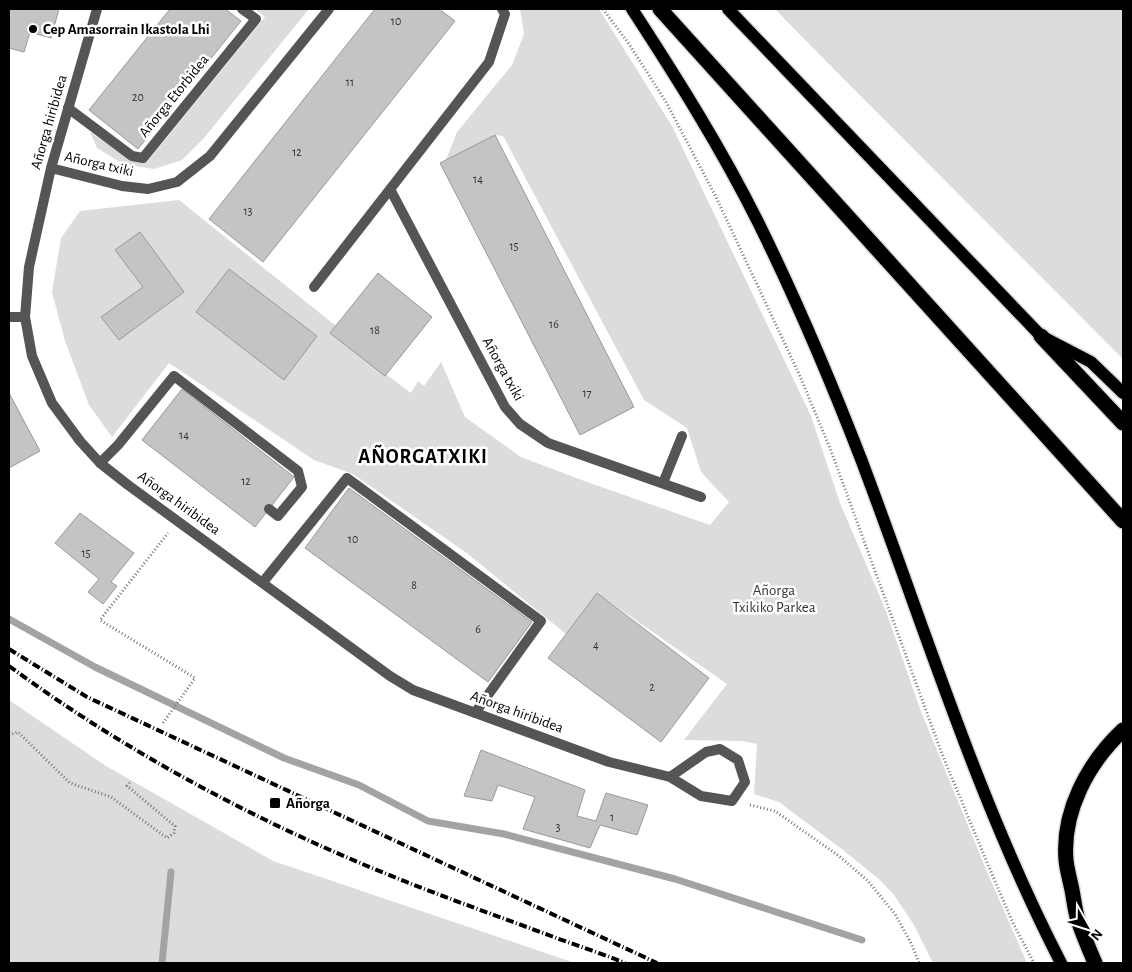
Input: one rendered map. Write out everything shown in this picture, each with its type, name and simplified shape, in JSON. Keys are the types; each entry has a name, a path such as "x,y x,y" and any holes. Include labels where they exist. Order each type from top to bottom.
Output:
{"highway":[{"path":"660,9 1123,521"},
{"path":"1041,336 1123,423"},
{"path":"1095,963 1077,919 1066,860 1066,840 1075,800 1084,781 1106,747 1123,730"}],"main road":[{"path":"632,9 709,133 758,222 808,332 860,457 990,810 1042,928 1061,963"},
{"path":"728,9 1041,336 1091,362 1123,393"}],"street":[{"name":"Añorga hiribidea","path":"97,9 51,168 28,267 26,317 32,356 52,403 80,441 100,463 390,676 414,690 609,762 670,777 701,796 732,801"},
{"name":"Añorga Etorbidea","path":"68,108 132,156 144,158 256,19 242,9"},
{"name":"Añorga txiki","path":"51,168 122,186 148,189 177,182 210,156 329,9"},
{"path":"314,286 489,62 505,14 502,9"},
{"name":"Añorga txiki","path":"390,189 505,407 520,424 548,443 701,496"},
{"path":"9,317 26,317"},
{"path":"100,463 118,445 174,376 298,471 302,487 278,516 269,509"},
{"path":"663,483 682,436"},
{"path":"263,582 347,478 541,621 475,713"},
{"path":"670,777 706,752 720,749 738,760 745,782 732,801"}],"path":[{"path":"603,9 666,102 716,197 799,374 830,448 942,754 1013,923 1034,963"},
{"path":"163,724 195,678 100,620 178,521"},
{"path":"9,735 18,732 70,783 111,797 167,838 174,833 175,826 127,786 130,782"},
{"path":"732,801 774,811 839,856 868,882 895,914 911,943 919,963"},
{"path":"984,842 988,851"}],"green space":[{"path":"255,9 309,9 204,138 182,160 154,169 123,164 97,148 90,132 133,161 147,162 265,17"},
{"name":"Añorga Txikiko Parkea","path":"520,9 599,9 672,126 811,416 840,503 886,611 920,709 1027,963 933,963 914,925 894,895 880,880 779,802 754,794 757,744 742,741 684,740 727,684 597,593 566,634 468,554 353,474 314,460 169,363 112,437 89,405 65,341 52,292 61,238 80,211 179,200 336,326 331,333 411,393 418,381 424,386 441,362 465,417 521,457 710,525 729,502 701,472 687,428 644,400 503,136 495,135 446,160 457,132 512,65 524,34"},
{"path":"775,9 1123,9 1123,359 810,45"},
{"path":"9,700 106,766 273,861 575,963 9,963"}],"building":[{"name":"Cep Amasorrain Ikastola Lhi","path":"9,9 59,9 51,38 30,32 24,52 9,48"},
{"path":"170,9 225,9 241,21 138,149 89,110"},
{"path":"375,9 439,9 455,21 263,262 209,219"},
{"path":"495,135 634,407 580,435 440,163"},
{"path":"140,232 184,292 119,340 101,317 143,287 115,250"},
{"path":"229,269 317,336 284,380 196,312"},
{"path":"378,273 432,317 385,376 330,333"},
{"path":"182,389 294,477 255,527 142,440"},
{"path":"9,393 40,451 9,468"},
{"path":"349,488 532,622 488,682 305,548"},
{"path":"80,513 134,553 111,582 117,586 103,604 88,592 99,579 55,543"},
{"path":"597,593 709,678 661,742 548,658"},
{"path":"481,750 585,790 577,816 596,821 606,793 648,805 637,835 600,825 590,848 523,829 535,797 498,785 492,801 464,796"}],"waterway":[{"path":"9,619 95,667 284,758 359,785 428,821 504,834 675,879 862,940"},
{"path":"162,963 171,872"}],"railway":[{"path":"9,649 87,697 657,963"},
{"path":"9,666 101,729 197,785 247,811 348,858 475,908 625,963"}],"place":[{"name":"Cep Amasorrain Ikastola Lhi","path":"33,29"},
{"name":"Añorga","path":"275,803"}],"district":[{"name":"AÑORGATXIKI","path":"423,457"}]}
